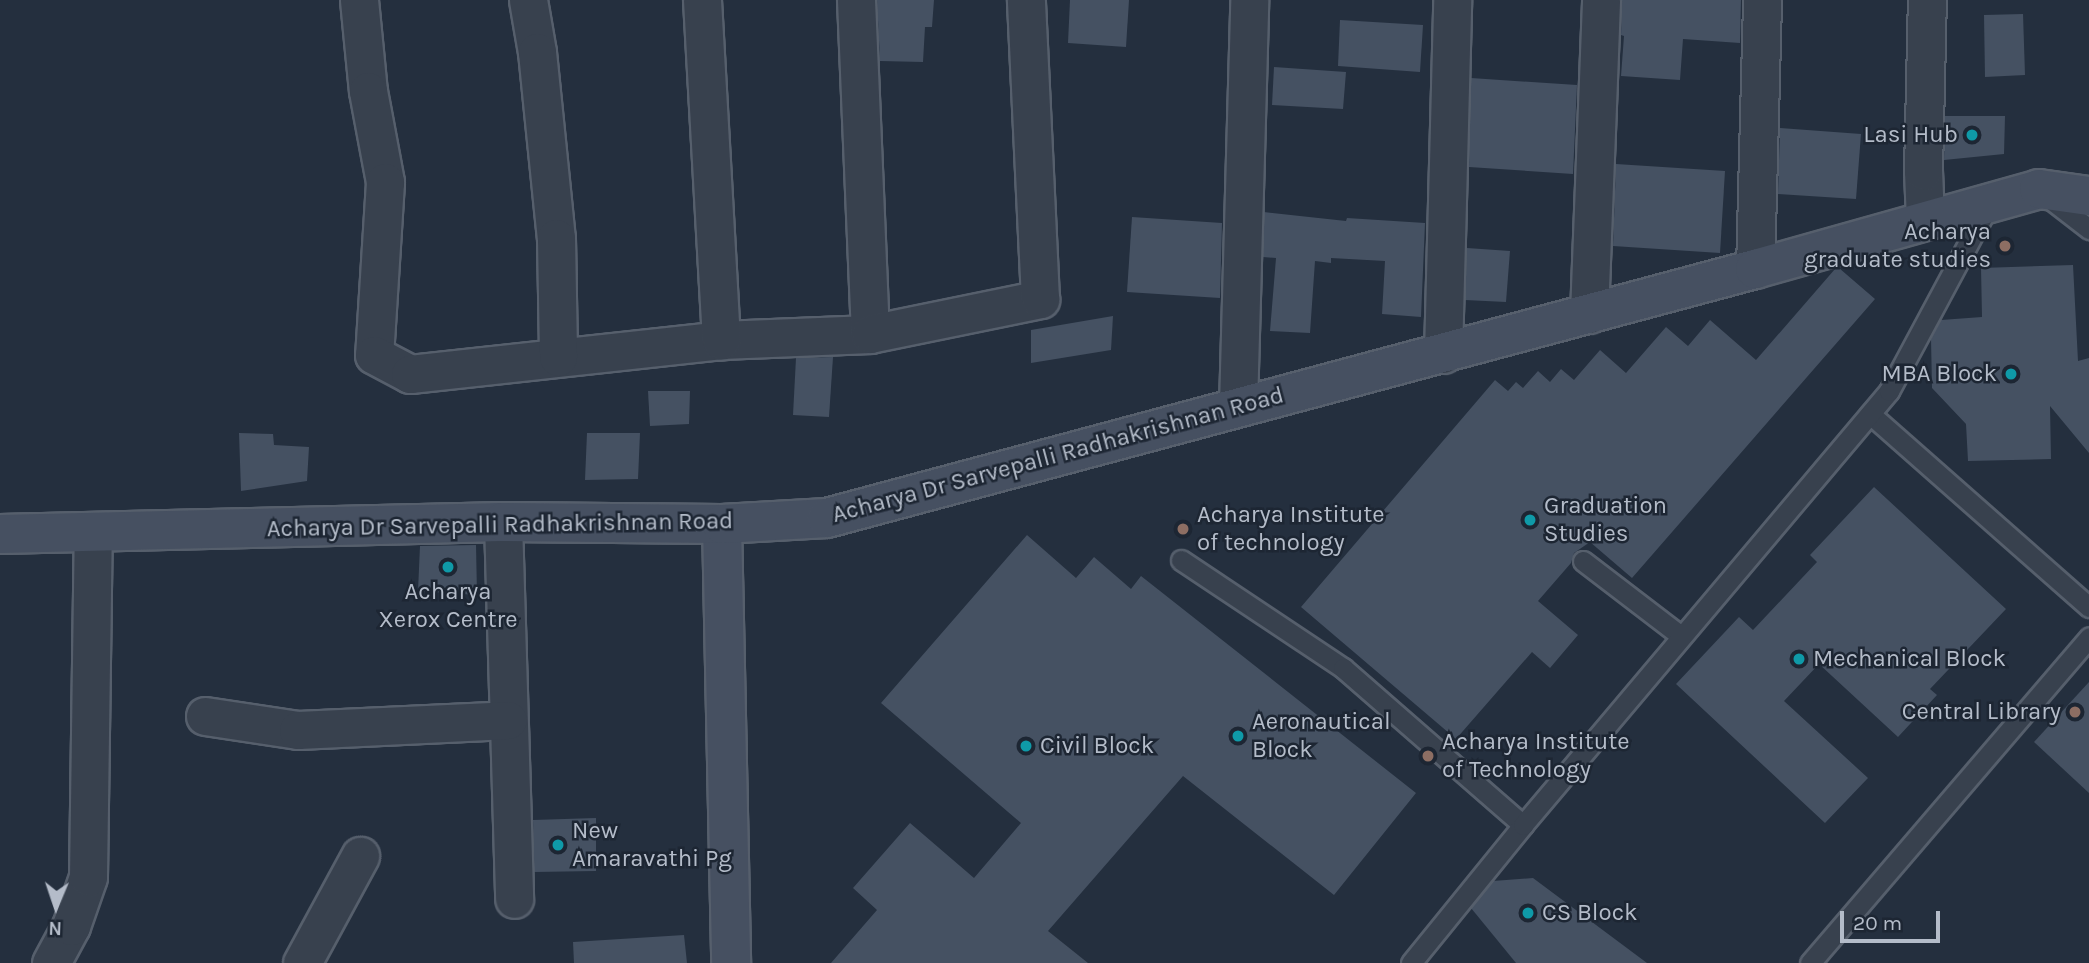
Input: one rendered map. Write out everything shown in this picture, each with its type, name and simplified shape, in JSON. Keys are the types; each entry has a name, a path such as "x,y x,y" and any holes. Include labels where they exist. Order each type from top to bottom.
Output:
{"street":[{"path":"359,0 368,91 385,182 374,355 410,374 721,340 870,334 1040,299 1026,0"},
{"path":"528,0 537,52 556,238 558,358"},
{"path":"702,0 721,340"},
{"path":"856,0 870,334"},
{"path":"1238,405 1249,0"},
{"path":"1443,354 1452,0"},
{"path":"1589,314 1601,0"},
{"path":"1755,269 1762,0"},
{"path":"1925,220 1923,171 1927,0"},
{"name":"Acharya Dr Sarvepalli Radhakrishnan Road","path":"0,534 503,522 722,524 827,518 1090,449 1238,405 1443,354 2039,189 2089,196"},
{"path":"503,522 514,899"},
{"path":"722,524 732,963"},
{"path":"51,963 71,926 88,877 93,532"},
{"path":"205,716 298,730 508,720"},
{"path":"302,963 360,856"}],"lane":[{"path":"2039,189 2089,229"},
{"path":"1412,963 1523,825 1889,391 1991,202"},
{"path":"1870,414 2089,607"},
{"path":"1181,561 1343,667 1523,825"},
{"path":"1583,561 1681,636"},
{"path":"1810,963 2089,637"}],"building":[{"path":"877,0 934,0 932,27 925,27 923,62 880,61"},
{"path":"1070,0 1129,0 1126,47 1068,43"},
{"path":"1622,0 1741,0 1740,43 1683,39 1680,80 1621,76 1624,36 1621,35"},
{"path":"2023,14 2025,75 1985,77 1984,15"},
{"path":"1340,20 1423,25 1420,72 1338,66"},
{"path":"1274,67 1346,72 1343,109 1272,105"},
{"path":"1471,78 1577,85 1573,174 1469,167"},
{"name":"Lasi Hub","path":"1945,116 2005,116 2004,154 1944,160"},
{"path":"1780,128 1861,134 1856,199 1778,194"},
{"path":"1616,164 1725,171 1720,253 1613,246"},
{"path":"1264,212 1346,221 1347,218 1425,223 1421,317 1382,314 1385,261 1331,258 1331,263 1315,261 1310,333 1270,331 1276,258 1263,257"},
{"path":"1132,217 1222,223 1220,298 1127,292"},
{"path":"1467,248 1510,251 1506,302 1465,300"},
{"name":"MBA Block","path":"2073,265 2078,361 2089,358 2089,453 2050,406 2051,459 1968,461 1966,424 1932,388 1931,339 1941,320 1982,317 1981,268"},
{"name":"Graduation Studies","path":"1839,268 1875,299 1632,578 1590,542 1574,553 1571,563 1538,601 1578,635 1550,668 1532,652 1456,739 1301,607 1495,380 1508,391 1516,382 1523,388 1538,371 1550,382 1561,369 1574,380 1600,350 1626,373 1666,327 1688,346 1710,320 1756,360 1835,269"},
{"path":"1113,316 1111,350 1031,363 1031,330"},
{"path":"833,357 829,417 793,415 796,358"},
{"path":"648,391 690,391 689,424 650,426"},
{"path":"239,433 273,434 274,445 309,447 307,481 241,491"},
{"path":"587,433 640,433 638,479 585,480"},
{"name":"Mechanical Block","path":"1874,487 2006,609 1930,689 1937,695 1898,737 1819,664 1784,701 1868,778 1825,823 1676,684 1739,617 1753,630 1817,562 1810,555"},
{"path":"1027,535 1076,578 1094,557 1131,589 1141,576 1416,793 1334,895 1183,776 1048,931 1088,963 831,963 877,910 853,888 910,823 974,878 1021,823 881,703"},
{"name":"Acharya Xerox Centre","path":"476,545 477,595 418,591 420,546"},
{"name":"Central Library","path":"2089,682 2089,793 2034,742"},
{"name":"New Amaravathi Pg","path":"596,818 596,871 534,872 533,820"},
{"name":"CS Block","path":"1533,878 1647,963 1516,963 1471,908 1493,881"},
{"path":"684,935 687,963 574,963 573,942"}],"place":[{"name":"Lasi Hub","path":"1972,135"},
{"name":"Acharya graduate studies","path":"2005,246"},
{"name":"MBA Block","path":"2011,374"},
{"name":"Graduation Studies","path":"1530,520"},
{"name":"Acharya Institute of technology","path":"1183,529"},
{"name":"Acharya Xerox Centre","path":"448,567"},
{"name":"Mechanical Block","path":"1799,659"},
{"name":"Central Library","path":"2075,712"},
{"name":"Aeronautical Block","path":"1238,736"},
{"name":"Civil Block","path":"1026,746"},
{"name":"Acharya Institute of Technology","path":"1428,756"},
{"name":"New Amaravathi Pg","path":"558,845"},
{"name":"CS Block","path":"1528,913"}]}
